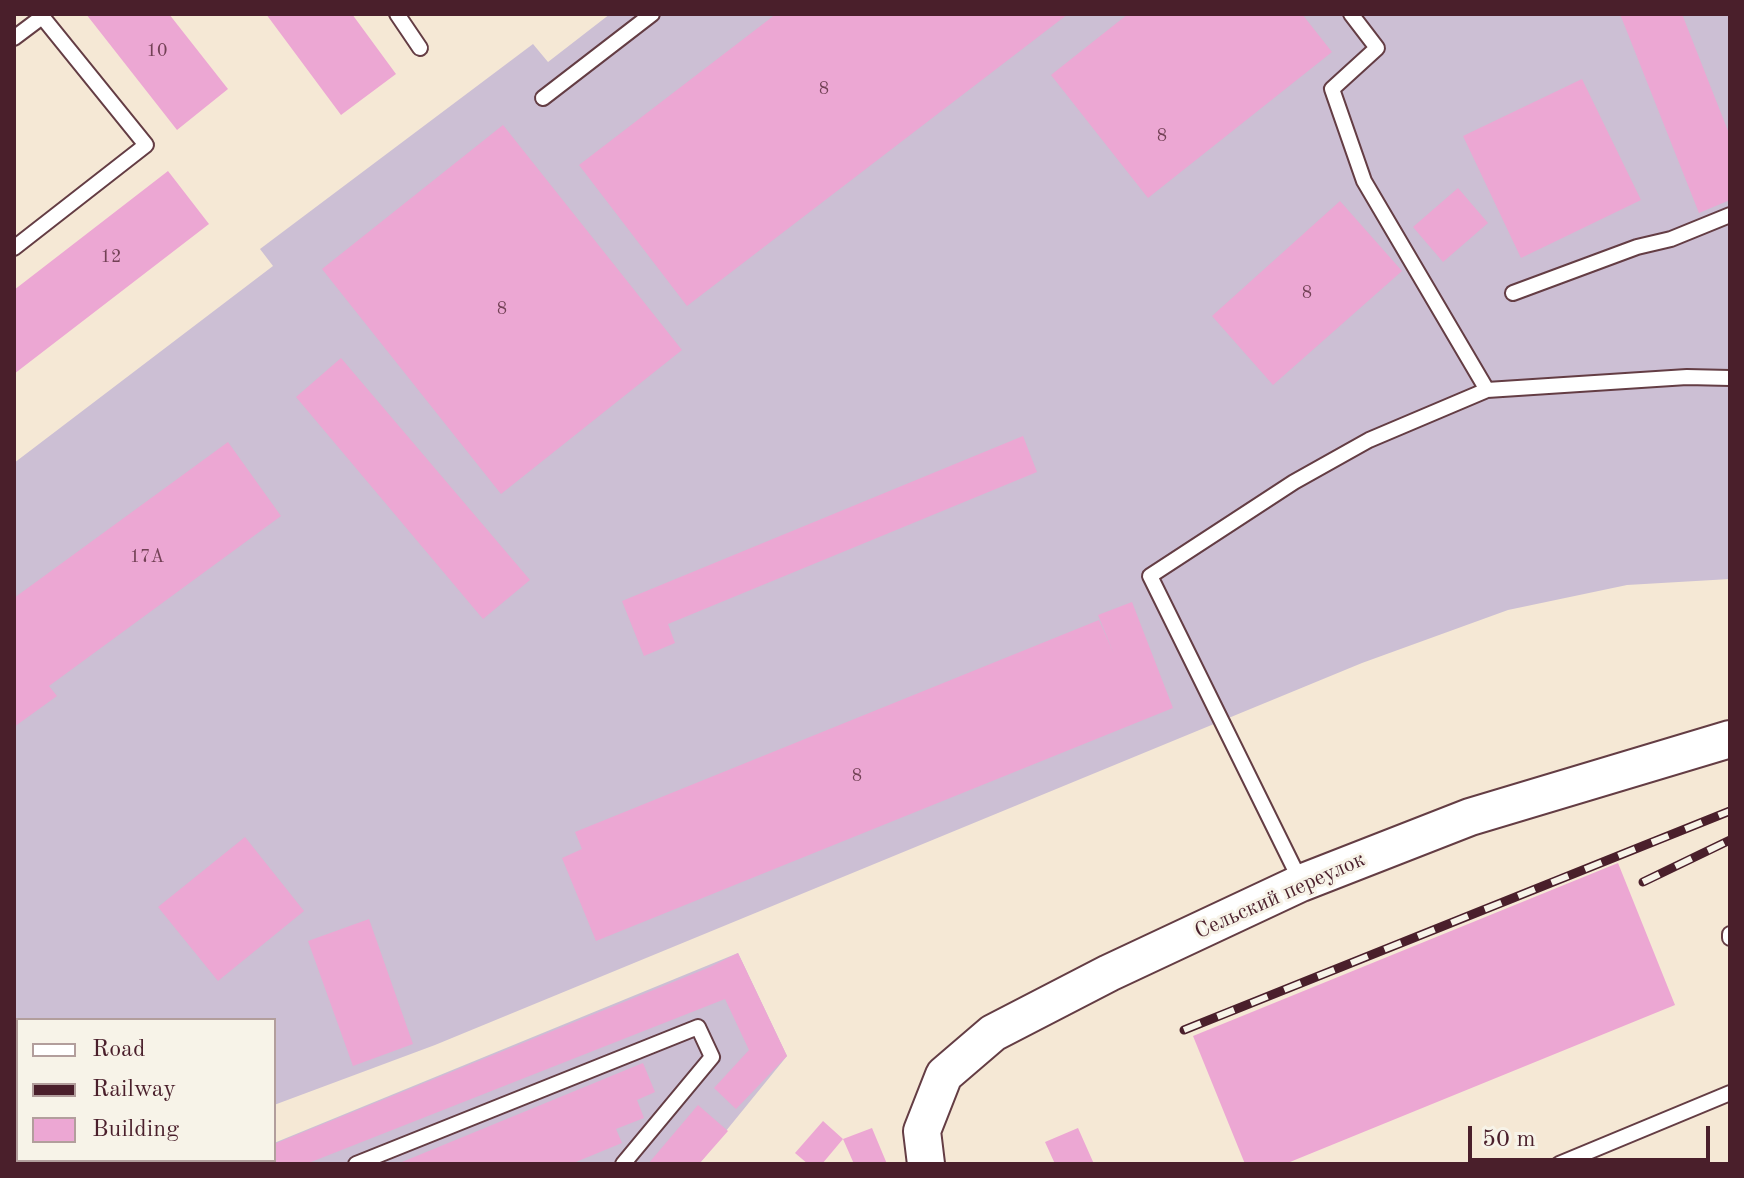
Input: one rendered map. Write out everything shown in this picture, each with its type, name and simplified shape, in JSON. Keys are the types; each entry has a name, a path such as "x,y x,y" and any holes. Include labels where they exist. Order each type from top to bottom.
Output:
{"street":[{"name":"Сельский переулок","path":"926,1164 922,1131 944,1075 993,1033 1109,973 1301,883 1470,817 1730,739"}],"lane":[{"path":"397,14 420,48"},
{"path":"543,98 652,14"},
{"path":"1351,14 1377,48 1332,89 1364,181 1487,390"},
{"path":"14,38 41,16 146,145 14,248"},
{"path":"1513,293 1637,247 1671,239 1730,215"},
{"path":"1301,883 1150,576 1294,482 1369,440 1487,390 1687,377 1730,378"},
{"path":"356,1164 698,1027 712,1057 623,1164"},
{"path":"1559,1164 1730,1093"}],"shaded area":[{"path":"610,14 1730,14 1730,579 1627,585 1508,610 1362,663 435,1045 276,1104 276,1018 16,1018 16,1162 120,1162 14,1164 14,463 273,266 260,249 533,44 548,62"},
{"path":"738,953 787,1056 699,1164 223,1164 276,1162 276,1142"}],"building":[{"path":"86,14 169,14 228,89 177,130"},
{"path":"266,14 352,14 396,74 341,115"},
{"path":"776,14 1068,14 687,306 579,165"},
{"path":"1128,14 1302,14 1332,52 1148,198 1051,75"},
{"path":"1620,14 1682,14 1730,136 1730,200 1699,213"},
{"path":"1582,79 1641,200 1521,258 1463,136"},
{"path":"503,125 682,350 501,494 322,269"},
{"path":"168,171 209,224 14,374 14,290"},
{"path":"1458,188 1488,223 1443,262 1413,227"},
{"path":"1340,201 1402,271 1273,385 1212,316"},
{"path":"341,358 530,580 483,619 296,397"},
{"path":"1023,436 1037,472 668,624 675,643 644,656 622,601"},
{"path":"228,442 281,516 49,686 57,696 14,727 14,598"},
{"path":"1132,602 1173,708 596,941 562,858 582,849 575,832 1099,620 1114,654 1098,615"},
{"path":"245,837 304,911 218,981 158,907"},
{"path":"1618,863 1675,1005 1285,1164 1245,1164 1193,1036"},
{"path":"369,919 413,1044 353,1066 308,941"},
{"path":"738,953 787,1056 736,1109 714,1088 749,1050 725,999 306,1164 225,1164 276,1162 276,1143"},
{"path":"643,1063 655,1092 637,1100 644,1118 616,1129 622,1143 571,1164 397,1164"},
{"path":"698,1105 728,1131 699,1164 648,1164"},
{"path":"823,1121 843,1139 822,1164 808,1164 795,1153"},
{"path":"872,1128 887,1164 854,1164 843,1139"},
{"path":"1078,1128 1094,1164 1055,1164 1045,1142"}],"railway":[{"path":"1184,1030 1730,811"},
{"path":"1643,882 1730,840"}]}
